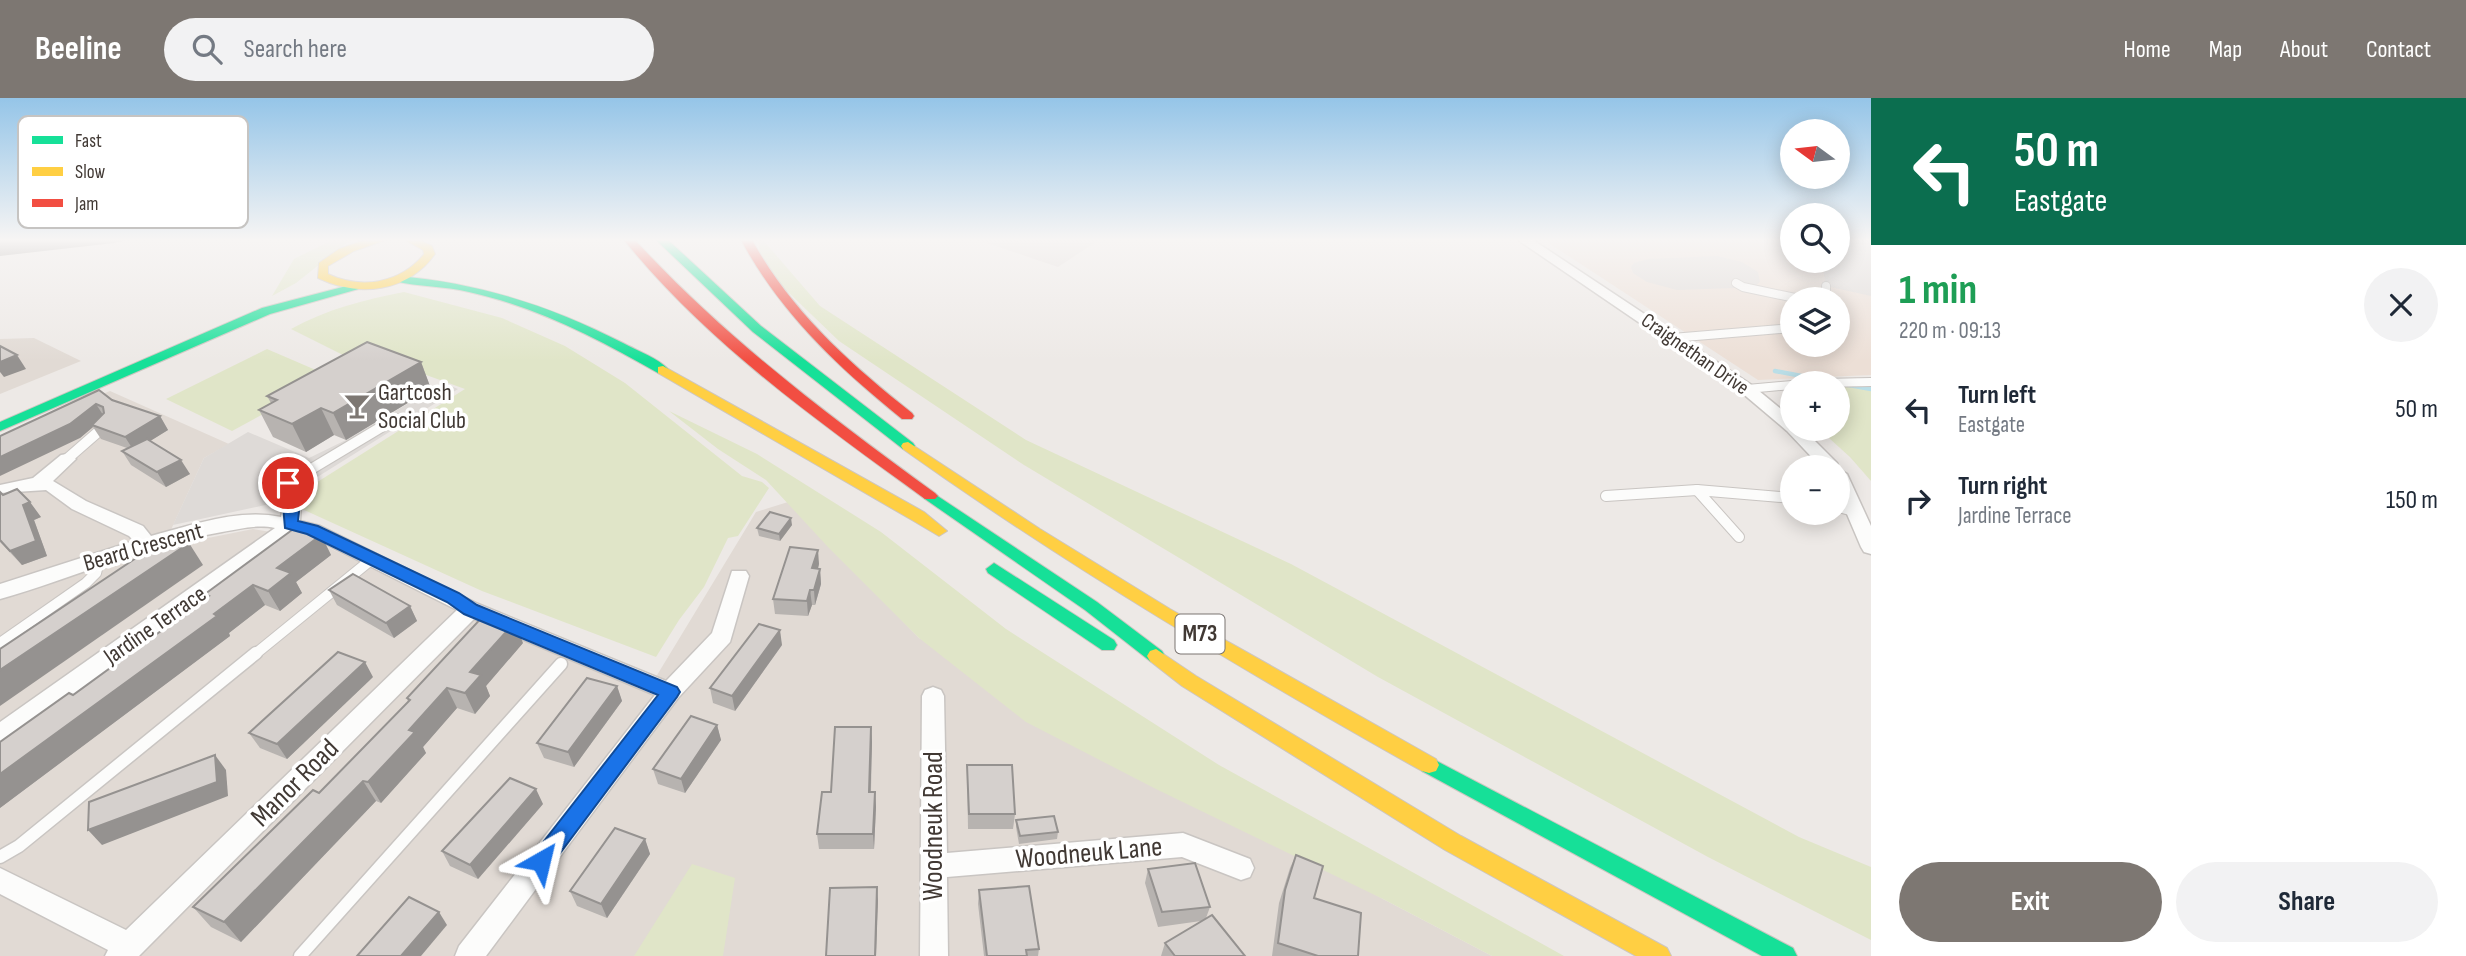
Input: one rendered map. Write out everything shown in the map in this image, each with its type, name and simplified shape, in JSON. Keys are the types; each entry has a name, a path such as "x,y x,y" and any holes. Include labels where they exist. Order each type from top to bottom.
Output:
{"main road":[{"path":"0,427 266,312 317,280"},
{"path":"327,280 331,283 358,286"},
{"path":"266,312 358,286 392,280"},
{"path":"442,280 485,290 615,344 918,516 951,540"},
{"name":"M73","path":"666,280 734,345 894,472 1091,606 1189,681 1453,844 1659,956"},
{"name":"M73","path":"702,280 780,349 933,464 1028,527 1307,698 1785,956"},
{"path":"768,280 775,292 809,332 854,374 918,425"},
{"path":"985,563 1119,652"},
{"path":"1287,666 1645,882"},
{"path":"1143,667 1331,781 1453,844"}],"street":[{"name":"Craignethan Drive","path":"1584,280 1747,389 1780,417"},
{"name":"Craignethan Drive","path":"1806,441 1819,455"},
{"path":"39,483 67,459"},
{"path":"3,489 39,483 52,486 79,505 136,531 146,544"},
{"path":"290,524 292,502"},
{"path":"1850,515 1871,547"},
{"name":"Beard Crescent","path":"0,592 146,544 238,522 262,519 313,530 471,609 670,692"},
{"name":"Jardine Terrace","path":"0,735 275,539 290,524"},
{"path":"469,956 670,692 722,636 739,576"},
{"name":"Manor Road","path":"124,951 471,609"},
{"name":"Woodneuk Road","path":"933,696 934,956"},
{"name":"Woodneuk Lane","path":"933,866 1183,845 1241,869"},
{"path":"0,880 124,951"}],"lane":[{"path":"1736,283 1780,295"},
{"path":"1672,338 1780,329"},
{"path":"1850,382 1871,382"},
{"path":"1747,389 1780,386"},
{"path":"292,502 288,483 396,418"},
{"path":"67,459 106,425"},
{"path":"1606,496 1697,490 1780,497"},
{"path":"1697,490 1739,537"},
{"path":"0,643 86,583 96,573 100,557"},
{"path":"0,857 29,837 372,559"},
{"path":"300,956 561,664"}],"shaded area":[{"path":"1605,280 1871,280 1871,375 1850,376 1850,371 1780,371 1780,379 1758,380"},
{"path":"1644,280 1760,282 1755,286 1735,288 1677,290"},
{"path":"1825,280 1871,280 1871,296 1850,291 1850,287 1826,286"},
{"path":"34,338 81,361 0,394 0,339"},
{"path":"443,383 458,389 303,486 302,497 173,525 204,458 248,432 309,458 346,440"},
{"path":"110,391 229,444 204,458 163,547 253,529 308,538 450,605 648,690 756,512 788,502 919,638 1383,899 1492,956 0,956 0,436"}],"green space":[{"path":"281,280 300,280 296,283 272,296"},
{"path":"776,280 798,280 820,306 1026,440 1291,564 1799,837 1871,867 1871,940 1708,857 1378,677 1024,465 839,341"},
{"path":"404,292 502,318 565,346 625,383 742,476 762,482 769,488 738,536 728,538 704,587 656,657 482,591 302,509 311,486 465,389 379,358 347,357 291,329 346,306"},
{"path":"267,349 332,377 232,431 166,399"},
{"path":"1850,386 1871,386 1871,481 1832,441 1850,441"},
{"path":"669,411 757,454 881,532 1006,629 1219,765 1564,956 1492,956 1026,722 919,638 766,480 718,449"},
{"path":"692,864 735,878 723,956 634,956"}],"building":[{"path":"367,342 421,362 333,413 321,408 292,424 259,410 277,400 267,396"},
{"path":"0,346 17,355 0,362"},
{"path":"99,390 112,400 160,416 125,437 92,425 104,413 103,407 96,404 70,424 0,457 0,436"},
{"path":"147,439 181,460 157,472 122,451"},
{"path":"17,489 30,502 23,505 36,541 10,551 0,540 0,492 3,495"},
{"path":"770,512 791,518 779,534 757,528"},
{"path":"296,527 321,535 277,568 291,573 268,591 253,585 214,614 217,616 0,774 0,742 69,693 73,695 209,596 205,594"},
{"path":"169,536 189,543 0,670 0,649"},
{"path":"790,547 818,550 812,568 820,569 814,590 810,590 807,601 773,599"},
{"path":"353,574 410,606 386,623 329,590"},
{"path":"485,614 515,622 470,672 481,675 465,693 447,688 409,730 415,732 368,782 363,781 224,922 193,907 313,790 319,793 410,700 407,698"},
{"path":"759,624 780,630 732,696 710,688"},
{"path":"338,652 365,662 277,744 249,733"},
{"path":"587,678 617,686 568,752 537,743"},
{"path":"691,716 717,725 681,779 653,769"},
{"path":"835,727 871,727 869,792 875,792 873,834 817,834 822,792 831,792"},
{"path":"215,755 217,782 88,830 89,802"},
{"path":"967,765 1012,765 1015,814 969,814"},
{"path":"510,778 536,789 470,865 442,851"},
{"path":"1054,816 1058,832 1020,836 1016,820"},
{"path":"615,828 645,839 601,904 570,891"},
{"path":"1296,855 1323,866 1314,898 1361,913 1358,956 1318,956 1278,943 1285,890"},
{"path":"1195,863 1210,907 1162,912 1148,869"},
{"path":"1029,886 1039,949 1026,950 1027,956 987,956 979,890"},
{"path":"877,887 875,956 826,956 830,888"},
{"path":"409,897 439,912 401,956 357,956"},
{"path":"1212,915 1245,956 1175,956 1165,943"}],"waterway":[{"path":"1775,371 1780,372"},
{"path":"1850,385 1871,389"}],"traffic: fast":[{"path":"410,280 469,288 535,308 600,336 663,370"},
{"path":"704,280 757,329 908,446"},
{"path":"0,427 266,311 358,286"},
{"path":"930,496 1091,606 1156,656"},
{"path":"994,569 1108,645"},
{"path":"1429,765 1785,956"}],"traffic: slow":[{"path":"331,280 365,287 397,280"},
{"path":"663,370 918,516 939,531"},
{"path":"908,446 970,490 1098,573 1296,691 1429,765"},
{"path":"1156,656 1189,681 1453,843 1659,956"}],"traffic: jam":[{"path":"665,280 772,377 930,496"},
{"path":"770,280 816,337 860,378 907,416"}],"place":[{"name":"Gartcosh Social Club","path":"357,406"}],"route":[{"path":"288,483 292,502 290,524 313,530 471,609 670,692 541,861"}]}
